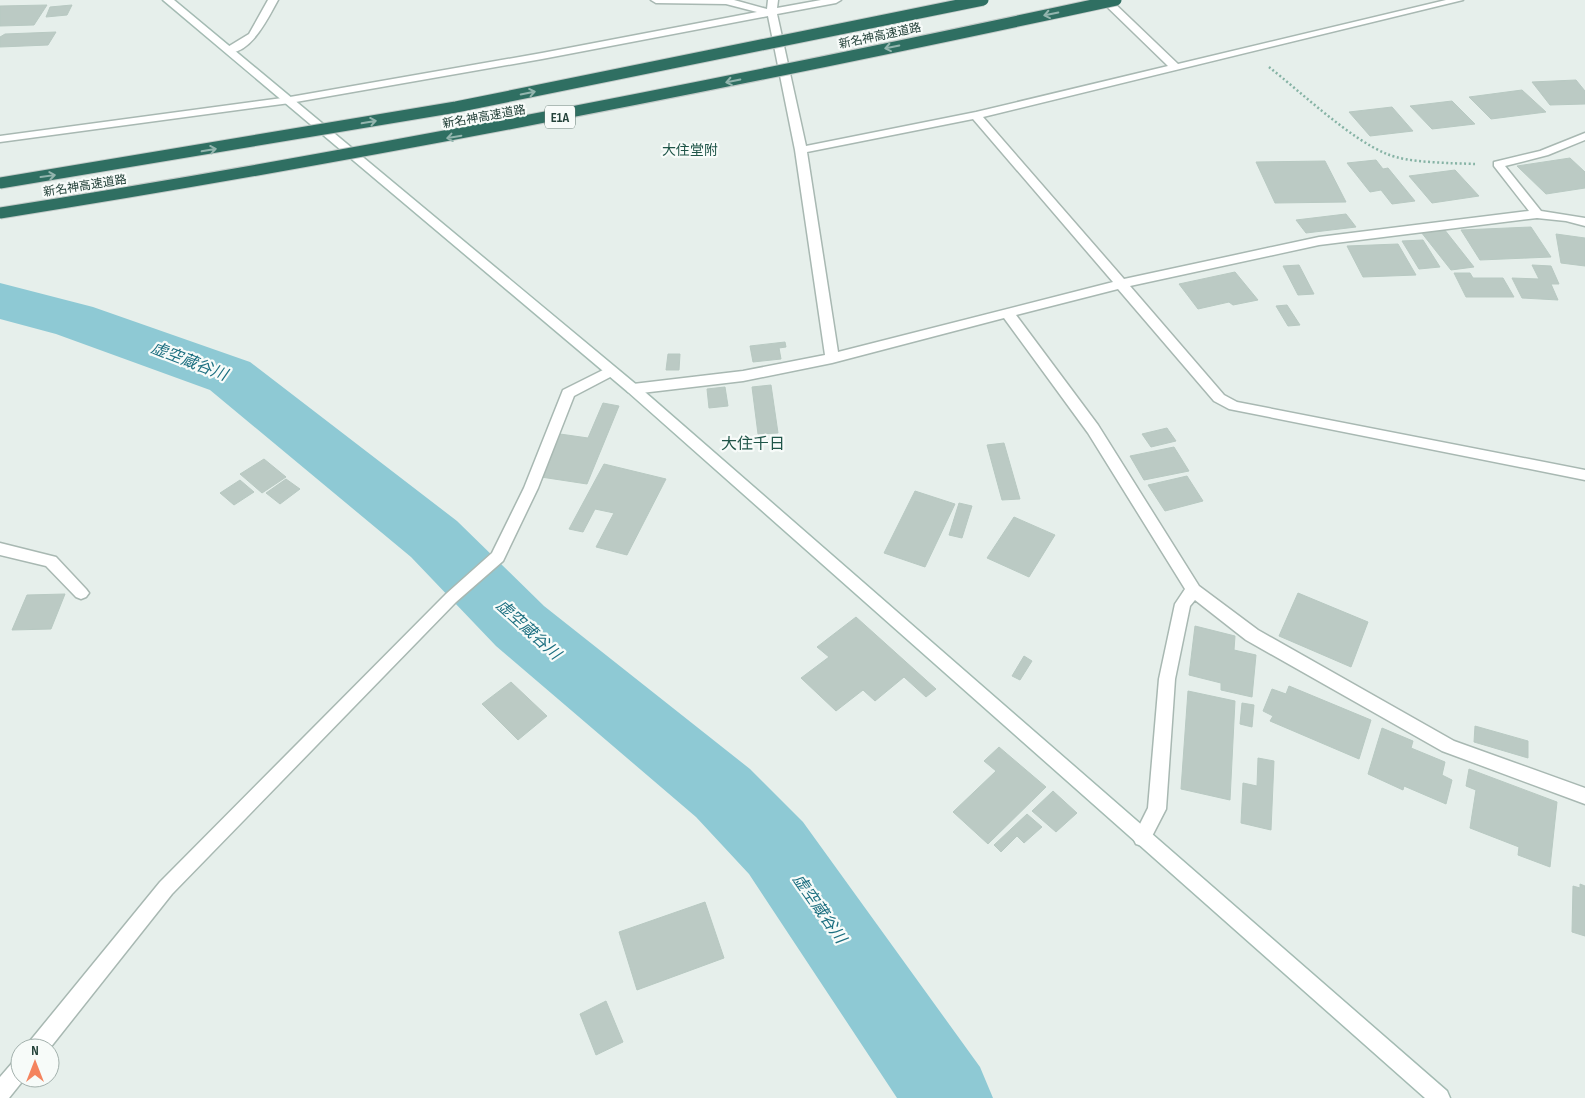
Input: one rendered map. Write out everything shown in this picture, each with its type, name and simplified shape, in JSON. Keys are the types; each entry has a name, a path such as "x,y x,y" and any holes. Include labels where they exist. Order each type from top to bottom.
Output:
{"highway":[{"name":"新名神高速道路","path":"0,183 456,107 983,0"},
{"name":"新名神高速道路","path":"0,213 149,190 507,128 1116,0"}],"street":[{"path":"168,0 290,100 633,389 1440,1098"},
{"path":"230,50 253,36 273,0"},
{"path":"656,0 726,1 772,13"},
{"path":"773,0 772,13 801,150 832,358"},
{"path":"0,139 290,100 836,0"},
{"path":"1105,0 1175,67"},
{"path":"801,150 976,115 1458,0"},
{"path":"976,115 1219,398 1234,406 1585,474"},
{"path":"1537,214 1498,164 1544,152 1585,136"},
{"path":"633,389 743,376 832,358 1122,284 1319,241 1537,214 1566,217 1585,222"},
{"path":"1008,314 1093,429 1194,590 1252,634 1448,746 1585,796"},
{"path":"45,1038 166,888 451,598 498,557 530,488 568,393 611,371"},
{"path":"0,549 51,561 81,593"},
{"path":"1142,838 1157,809 1167,678 1183,604 1194,590"},
{"path":"0,1094 10,1082"}],"path":[{"path":"1249,51 1361,140 1388,155 1439,163 1498,164"}],"building":[{"path":"47,5 34,25 0,26 0,6"},
{"path":"72,5 67,15 46,17 50,7"},
{"path":"56,32 48,45 0,47 0,37 5,34"},
{"path":"1576,80 1585,91 1585,104 1550,105 1532,82"},
{"path":"1522,90 1546,112 1491,119 1469,97"},
{"path":"1452,101 1475,124 1432,129 1410,106"},
{"path":"1392,107 1413,131 1370,136 1349,112"},
{"path":"1570,158 1585,172 1585,188 1546,194 1517,166"},
{"path":"1376,160 1383,169 1388,168 1415,201 1392,204 1381,190 1370,192 1347,163"},
{"path":"1325,161 1346,202 1275,203 1256,162"},
{"path":"1455,170 1479,196 1432,203 1409,176"},
{"path":"1346,214 1356,227 1306,233 1296,220"},
{"path":"1531,227 1551,257 1480,260 1461,230"},
{"path":"1444,229 1474,267 1451,270 1421,232"},
{"path":"1556,234 1585,238 1585,266 1561,263"},
{"path":"1423,240 1440,267 1419,269 1402,241"},
{"path":"1398,244 1416,275 1363,277 1347,246"},
{"path":"1299,265 1314,294 1298,295 1283,266"},
{"path":"1532,265 1551,266 1559,284 1551,284 1558,300 1522,298 1512,278 1539,279"},
{"path":"1235,272 1258,300 1233,305 1229,302 1198,309 1179,284"},
{"path":"1454,273 1470,273 1473,278 1503,278 1514,297 1466,297"},
{"path":"1287,305 1300,325 1288,326 1276,306"},
{"path":"785,342 786,347 779,348 781,359 753,362 750,346"},
{"path":"668,354 680,354 679,370 666,370"},
{"path":"771,385 778,433 758,434 752,387"},
{"path":"725,387 728,406 709,408 707,389"},
{"path":"603,403 619,406 587,484 541,477 560,434 588,438"},
{"path":"1167,428 1176,441 1151,447 1142,434"},
{"path":"1004,443 1020,499 1002,500 987,445"},
{"path":"1174,447 1189,471 1144,480 1130,456"},
{"path":"264,459 286,477 262,493 240,474"},
{"path":"604,464 666,479 627,555 596,547 614,513 595,509 583,532 569,529"},
{"path":"1187,476 1203,501 1165,511 1148,485"},
{"path":"286,479 300,489 280,504 266,493"},
{"path":"240,480 254,492 234,505 220,493"},
{"path":"915,491 955,504 925,567 884,553"},
{"path":"959,503 972,506 962,538 949,535"},
{"path":"1014,517 1055,535 1029,577 987,558"},
{"path":"1298,593 1368,622 1351,667 1279,636"},
{"path":"65,594 51,629 12,630 27,595"},
{"path":"856,617 936,689 926,697 904,677 875,701 863,690 836,711 801,678 829,657 817,647"},
{"path":"1195,626 1235,636 1234,650 1256,655 1252,697 1221,690 1221,683 1189,675"},
{"path":"1024,656 1032,661 1020,680 1012,676"},
{"path":"511,682 547,716 518,740 482,704"},
{"path":"1289,686 1371,720 1359,759 1270,721 1273,716 1263,711 1272,689 1286,694"},
{"path":"1188,691 1235,701 1230,800 1181,789"},
{"path":"1242,703 1254,705 1252,727 1240,724"},
{"path":"1475,726 1528,741 1528,758 1474,742"},
{"path":"1382,728 1413,741 1411,748 1445,762 1442,775 1452,780 1446,804 1404,786 1403,790 1368,774"},
{"path":"999,747 1046,787 988,844 953,812 996,771 984,761"},
{"path":"1258,758 1274,761 1271,830 1241,823 1243,783 1257,786"},
{"path":"1469,769 1557,802 1550,867 1518,855 1519,847 1470,828 1476,790 1466,786"},
{"path":"1053,791 1077,813 1056,832 1032,811"},
{"path":"1027,814 1042,827 1024,843 1017,836 1001,852 994,845"},
{"path":"1580,884 1585,886 1585,936 1572,932 1573,886 1580,888"},
{"path":"705,902 724,958 637,990 619,932"},
{"path":"606,1001 623,1042 596,1055 580,1014"}],"waterway":[{"name":"虚空蔵谷川","path":"0,301 73,320 230,376 434,539 520,626 723,793 776,848 949,1098"}],"district":[{"name":"大住堂附","path":"690,150"},
{"name":"大住千日","path":"753,444"}]}
